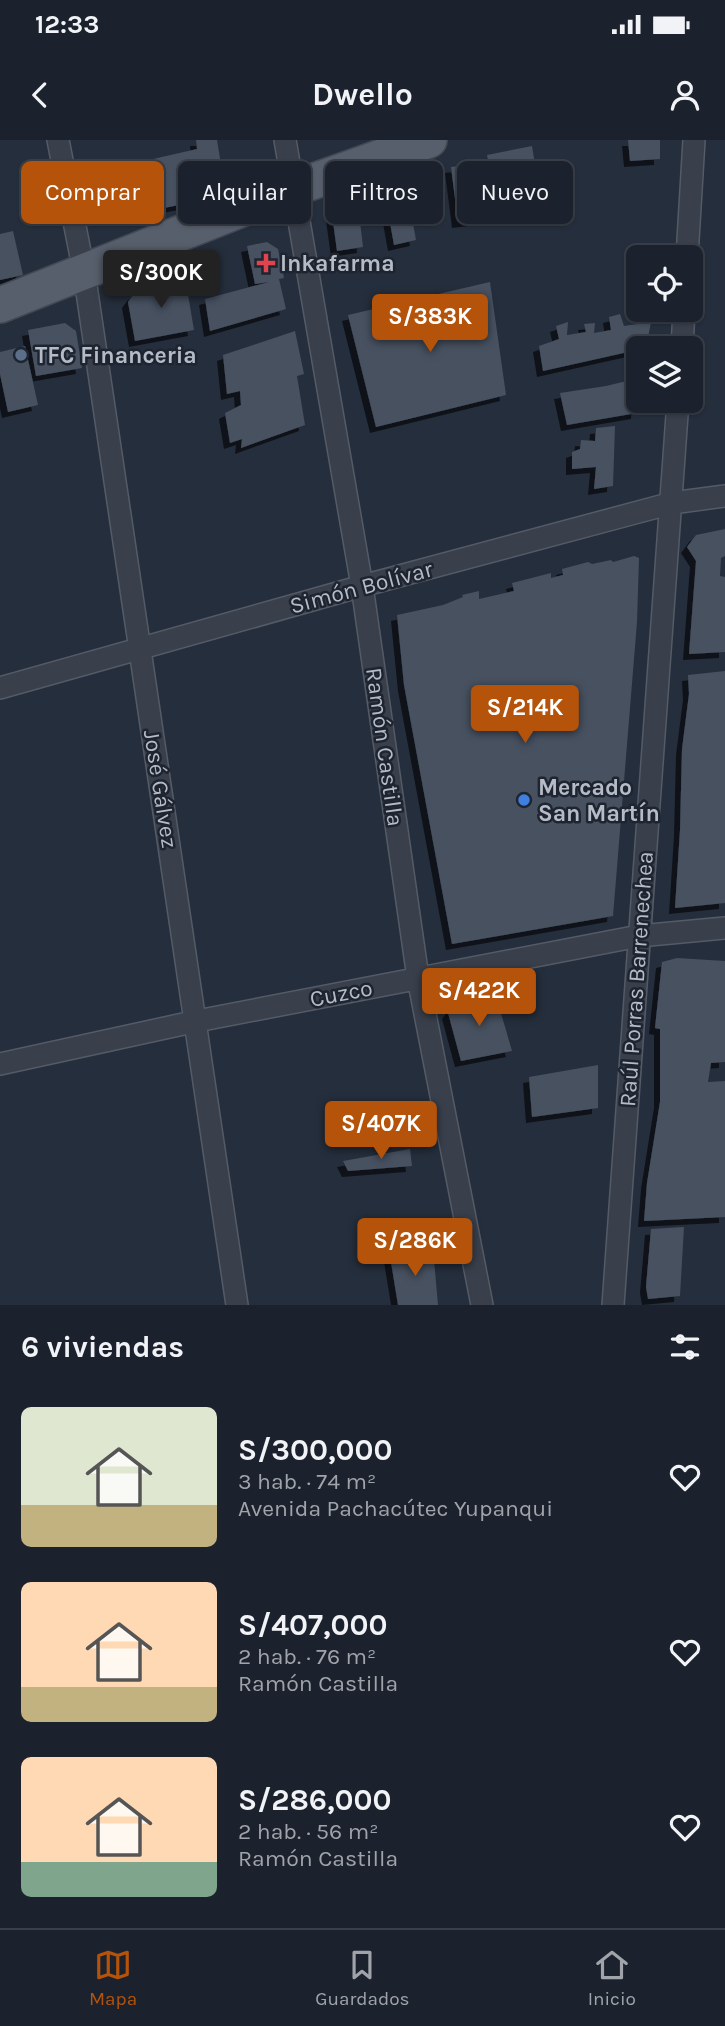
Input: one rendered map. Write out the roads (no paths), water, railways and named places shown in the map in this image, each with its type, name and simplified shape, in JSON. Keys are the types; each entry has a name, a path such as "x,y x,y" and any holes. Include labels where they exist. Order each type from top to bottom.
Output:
{"main road":[{"path":"311,182 429,140"},
{"path":"0,305 204,224"}],"street":[{"name":"José Gálvez","path":"58,140 84,272 237,1305"},
{"name":"Ramón Castilla","path":"285,140 288,161"},
{"path":"688,245 694,140"},
{"name":"Ramón Castilla","path":"298,224 362,586 418,978 482,1305"},
{"name":"Raúl Porras Barrenechea","path":"613,1305 677,413"},
{"name":"Simón Bolívar","path":"0,688 362,586 672,503 725,496"},
{"name":"Cuzco","path":"0,1064 197,1021 639,936 725,928"}],"place":[{"name":"Inkafarma","path":"266,263"},
{"name":"TFC Financeria","path":"21,355"},
{"name":"Mercado San Martín","path":"524,800"}]}
